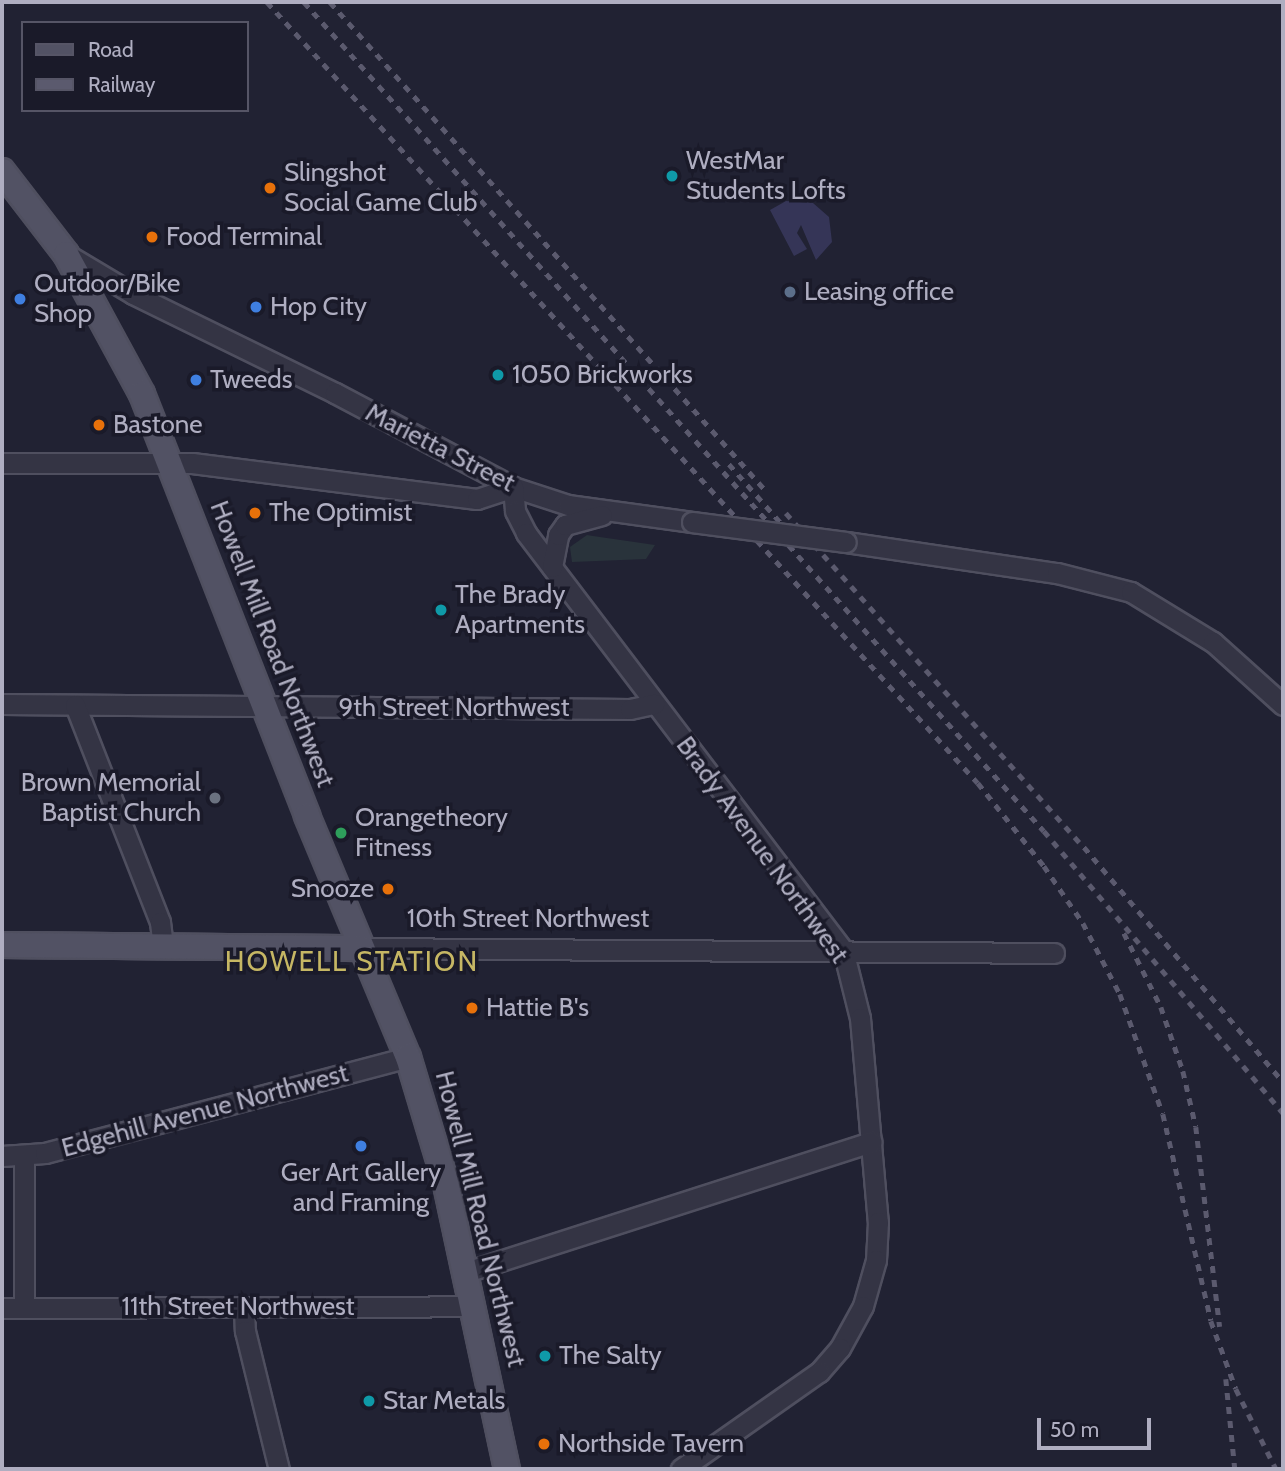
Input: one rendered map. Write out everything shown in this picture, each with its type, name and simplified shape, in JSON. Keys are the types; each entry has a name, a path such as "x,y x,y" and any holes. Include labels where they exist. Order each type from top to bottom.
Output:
{"main road":[{"name":"Howell Mill Road Northwest","path":"2,171 66,254 120,349 169,463 361,948 408,1057 434,1138 466,1272 507,1469"},
{"name":"10th Street Northwest","path":"2,945 361,948"}],"street":[{"name":"Marietta Street","path":"66,254 133,294 513,487 612,512 1058,573 1131,592 1213,642 1283,705"},
{"path":"2,463 169,463 477,499 513,487"},
{"name":"Brady Avenue Northwest","path":"513,487 515,511 526,533 843,950 860,1018 872,1142 876,1260 853,1328 819,1372 796,1392 681,1469"},
{"path":"552,567 558,535 565,525 612,512"},
{"name":"9th Street Northwest","path":"2,704 630,709 654,704"},
{"path":"75,705 160,922 163,946"},
{"name":"10th Street Northwest","path":"361,948 1054,953"},
{"name":"Edgehill Avenue Northwest","path":"2,1156 24,1157 408,1057"},
{"path":"466,1272 872,1142"},
{"path":"24,1157 24,1308"},
{"name":"11th Street Northwest","path":"2,1308 473,1306"},
{"path":"244,1307 245,1331 279,1469"}],"shaded area":[{"path":"587,535 655,545 646,559 572,562 570,547"}],"water":[{"path":"786,201 813,203 829,217 832,242 816,260 801,225 797,233 807,249 794,256 770,210"}],"railway":[{"path":"267,2 978,783 1044,866 1083,923 1120,994 1163,1114 1211,1321 1236,1389 1276,1469"},
{"path":"304,2 1044,831 1283,1113"},
{"path":"330,2 767,492"},
{"path":"729,464 789,532"},
{"path":"786,513 1084,847 1283,1082"},
{"path":"1124,933 1161,1007 1183,1071 1196,1127 1220,1327"},
{"path":"1226,1379 1235,1469"}],"place":[{"name":"WestMar Students Lofts","path":"672,176"},
{"name":"Slingshot Social Game Club","path":"270,188"},
{"name":"Food Terminal","path":"152,237"},
{"name":"Leasing office","path":"790,292"},
{"name":"Outdoor/Bike Shop","path":"20,299"},
{"name":"Hop City","path":"256,307"},
{"name":"1050 Brickworks","path":"498,375"},
{"name":"Tweeds","path":"196,380"},
{"name":"Bastone","path":"99,425"},
{"name":"The Optimist","path":"255,513"},
{"name":"The Brady Apartments","path":"441,610"},
{"name":"Brown Memorial Baptist Church","path":"215,798"},
{"name":"Orangetheory Fitness","path":"341,833"},
{"name":"Snooze","path":"388,889"},
{"name":"Hattie B's","path":"472,1008"},
{"name":"Ger Art Gallery and Framing","path":"361,1146"},
{"name":"The Salty","path":"545,1356"},
{"name":"Star Metals","path":"369,1401"},
{"name":"Northside Tavern","path":"544,1444"}],"district":[{"name":"HOWELL STATION","path":"352,961"}]}
